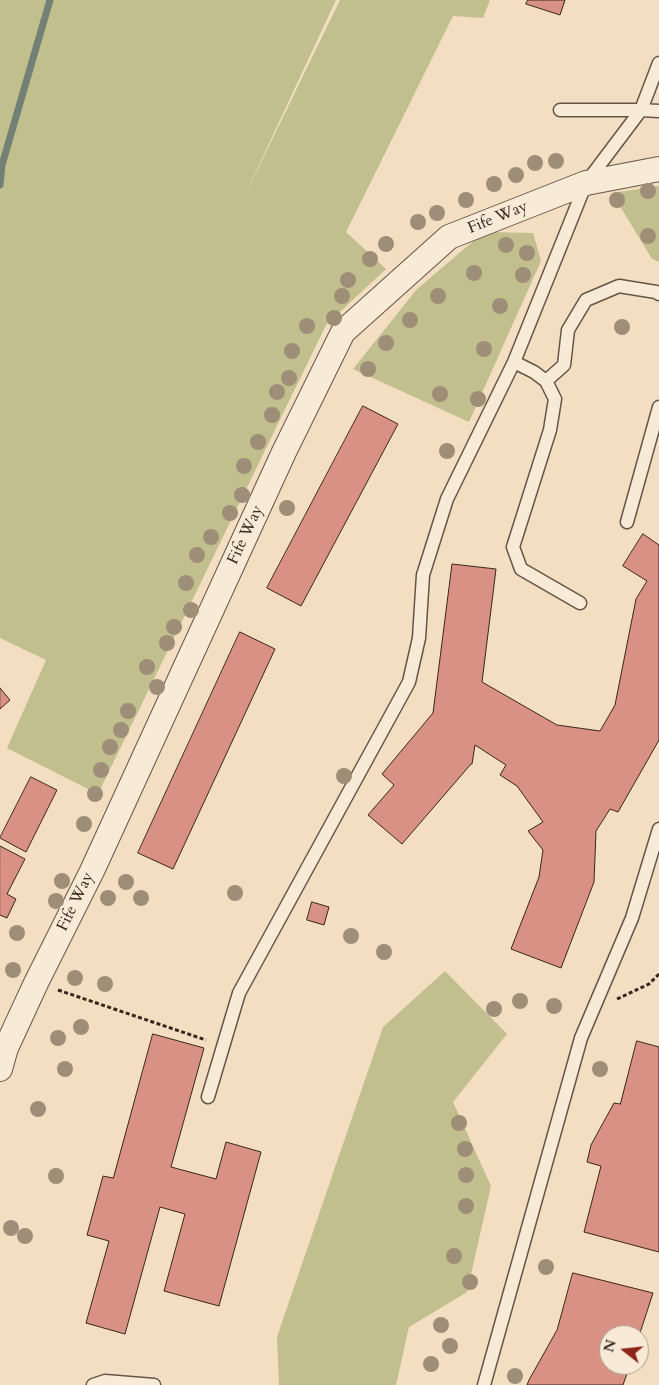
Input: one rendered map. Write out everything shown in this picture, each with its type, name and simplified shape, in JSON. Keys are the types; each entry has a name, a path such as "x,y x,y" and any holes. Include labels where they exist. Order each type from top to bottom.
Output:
{"street":[{"name":"Fife Way","path":"0,1069 6,1048 36,983 92,870 284,452 343,332 449,237 586,183 659,169"}],"lane":[{"path":"208,1097 239,993 409,682 419,638 423,575 447,499 514,362 586,183 641,110 659,63"},
{"path":"560,110 659,111"},
{"path":"546,381 564,365 568,330 586,300 619,286 659,294"},
{"path":"514,362 534,372 546,381 555,399 550,430 513,547 521,569 580,603"},
{"path":"627,522 659,407"},
{"path":"484,1385 581,1038 632,918 659,829"},
{"path":"92,1385 105,1381 154,1385"}],"path":[{"path":"593,1009 649,984 659,974"},
{"path":"36,983 224,1045"}],"shaded area":[{"path":"0,0 336,0 244,197 340,0 490,0 483,18 453,16 346,232 386,269 326,325 98,794 7,748 46,660 0,638"},
{"path":"659,186 659,262 652,259 612,193"},
{"path":"484,232 533,233 541,261 469,422 353,369 417,289"},
{"path":"445,971 507,1034 453,1102 491,1186 467,1292 409,1327 396,1385 279,1385 277,1337 383,1027"}],"building":[{"path":"528,0 565,0 560,15 526,4"},
{"path":"363,406 398,424 301,606 267,588"},
{"path":"643,534 659,545 659,740 618,812 610,809 596,831 594,882 561,968 511,949 539,877 543,850 528,831 543,822 517,786 500,775 506,765 475,745 472,764 402,844 368,815 394,785 382,774 433,713 452,564 496,569 482,682 557,725 600,731 615,705 636,599 647,581 623,566"},
{"path":"240,632 275,649 173,869 138,853"},
{"path":"0,688 10,700 0,709"},
{"path":"31,777 57,790 26,852 0,838"},
{"path":"0,846 25,859 7,894 16,899 7,918 0,915"},
{"path":"312,902 329,907 324,925 307,920"},
{"path":"153,1034 204,1048 171,1167 216,1179 226,1142 261,1152 219,1306 164,1291 185,1214 160,1207 125,1334 86,1323 109,1241 87,1235 103,1176 113,1178"},
{"path":"637,1041 659,1047 659,1252 584,1232 601,1166 587,1162 591,1145 614,1103 620,1104"},
{"path":"573,1273 653,1293 643,1325 599,1325 599,1375 626,1375 623,1385 527,1385 557,1330"}],"waterway":[{"path":"0,185 2,165 50,0"}]}
